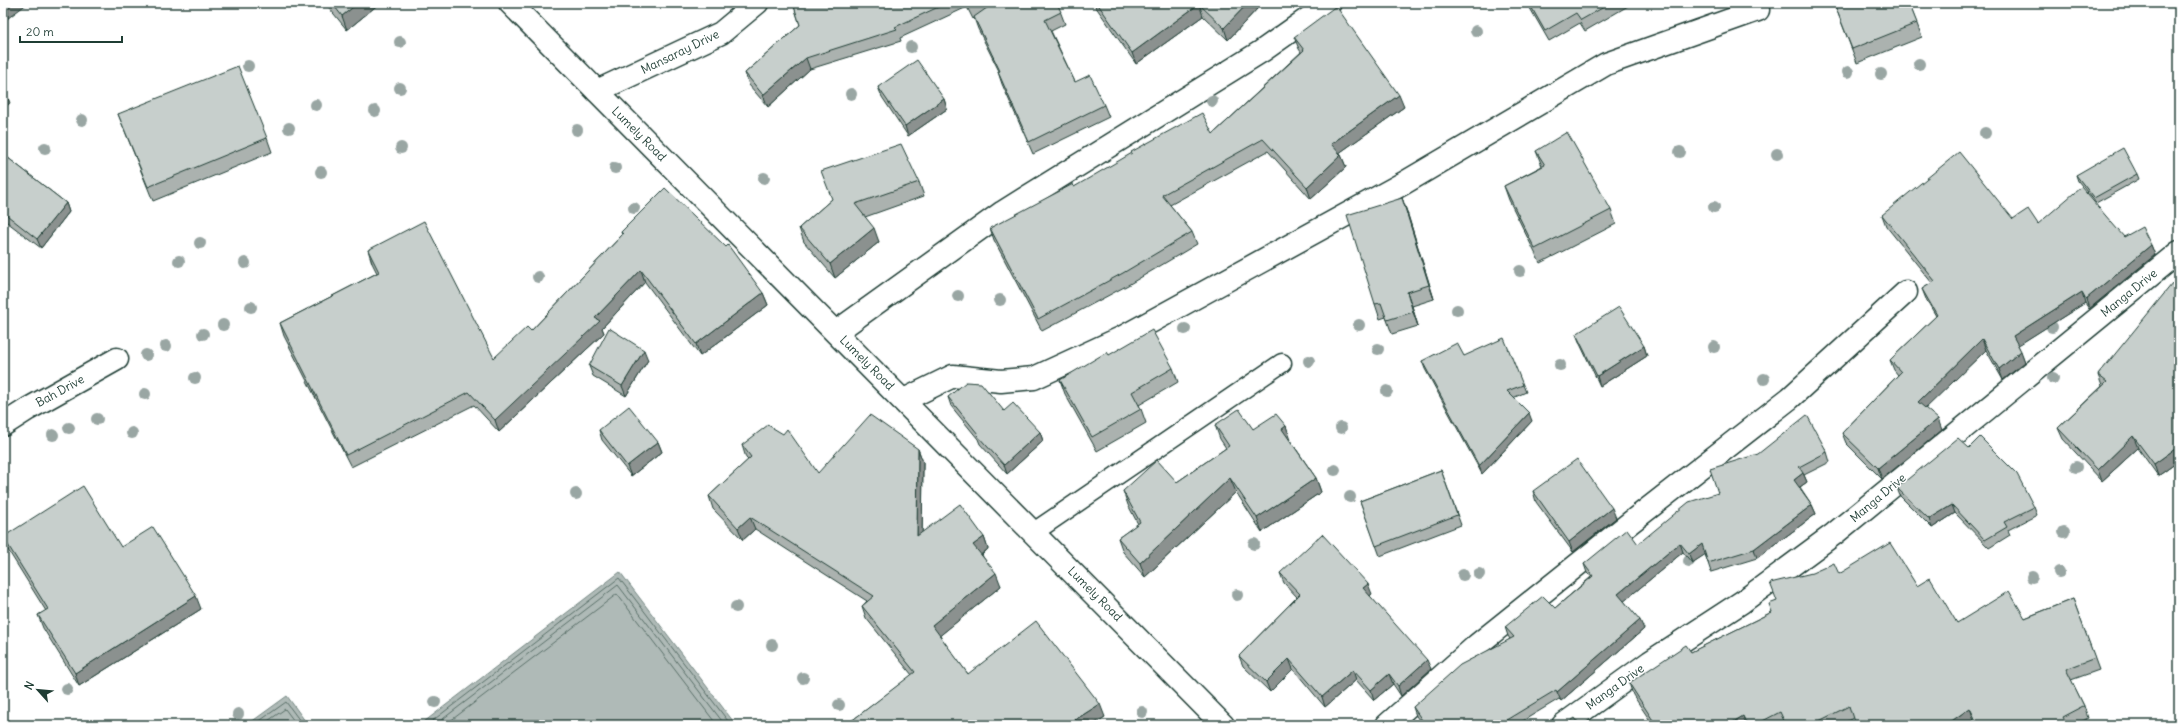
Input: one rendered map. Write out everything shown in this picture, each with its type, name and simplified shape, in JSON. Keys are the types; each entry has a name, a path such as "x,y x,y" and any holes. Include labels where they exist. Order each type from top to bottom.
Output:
{"street":[{"name":"Lumely Road","path":"510,3 904,400 1223,725"},
{"name":"Mansaray Drive","path":"597,91 721,33 757,3"},
{"path":"836,332 1003,212 1262,51 1330,3"},
{"path":"904,400 953,376 1001,381 1034,378 1123,337 1404,183 1606,64 1758,10"},
{"name":"Manga Drive","path":"1563,725 1650,662 1742,602 1834,534 2179,252"},
{"path":"1387,725 1477,645 1625,526 1790,398 1906,292"},
{"name":"Bah Drive","path":"3,425 117,358"}],"lane":[{"path":"1034,532 1282,363"}],"water":[{"path":"620,572 736,725 420,725"},
{"path":"287,696 308,725 247,725"}],"building":[{"path":"3,3 11,3 3,9"},
{"path":"332,3 358,3 342,16"},
{"path":"793,3 947,3 895,27 897,29 806,58 763,95 745,73 800,25"},
{"path":"967,3 981,3 969,7"},
{"path":"994,3 1057,3 1061,12 1045,20 1075,82 1090,75 1104,105 1029,142 998,72 1000,71 974,17"},
{"path":"1097,3 1248,3 1224,28 1199,4 1132,53"},
{"path":"1529,3 1611,3 1581,20 1576,13 1545,31"},
{"path":"1834,3 1909,3 1917,23 1852,49"},
{"path":"1336,6 1399,95 1331,144 1341,155 1307,187 1263,139 1162,195 1192,232 1123,273 1038,319 990,228 1073,184 1074,187 1132,153 1131,152 1202,113 1213,134 1304,50 1294,37"},
{"path":"917,60 944,99 905,126 878,87"},
{"path":"238,66 267,138 148,187 118,114"},
{"path":"3,89 6,93 3,96"},
{"path":"1567,132 1611,210 1535,249 1504,186 1545,165 1536,151"},
{"path":"901,144 919,182 855,204 874,228 830,264 799,228 832,199 821,171"},
{"path":"2123,148 2137,174 2094,198 2076,175"},
{"path":"1959,152 2013,219 2028,209 2038,224 2081,187 2124,237 2142,227 2151,245 2086,299 2082,292 2013,336 2021,351 1999,369 1982,339 1918,402 1938,419 1878,468 1842,433 1901,372 1890,360 1937,315 1922,289 1935,281 1882,215"},
{"path":"3,154 66,203 37,239 3,212"},
{"path":"665,188 726,247 728,245 763,293 696,344 641,270 595,318 600,321 495,420 469,392 346,455 280,323 379,272 368,250 424,221 494,358 527,327 531,331 623,234 621,232"},
{"path":"1402,198 1429,285 1407,292 1413,312 1387,320 1381,303 1375,304 1347,215"},
{"path":"2172,284 2175,289 2179,285 2179,446 2154,464 2133,436 2098,470 2058,428 2107,382 2098,375"},
{"path":"1619,307 1644,346 1597,376 1576,334"},
{"path":"609,328 644,350 622,386 589,366"},
{"path":"1152,330 1173,368 1132,392 1141,409 1092,437 1060,380 1107,352 1109,355"},
{"path":"1504,338 1523,385 1507,391 1529,413 1479,466 1422,361 1457,343 1464,356"},
{"path":"966,382 981,383 1004,411 1013,403 1040,432 1004,465 977,435 978,434 948,397"},
{"path":"629,406 658,442 627,466 599,430"},
{"path":"1239,409 1253,429 1276,414 1286,426 1282,429 1316,478 1257,518 1230,478 1140,563 1118,538 1140,522 1123,491 1157,460 1177,482 1229,446 1215,425"},
{"path":"870,415 918,449 917,536 960,504 984,537 973,545 996,573 932,625 968,674 1036,621 1100,704 1067,725 853,725 850,722 915,672 862,606 874,596 750,517 738,528 709,496 751,457 742,445 768,425 783,434 787,429 818,473"},
{"path":"1807,415 1827,452 1799,467 1803,473 1794,480 1812,505 1754,549 1708,563 1702,544 1689,554 1680,543 1618,594 1640,620 1557,692 1556,690 1498,725 1421,725 1424,723 1413,707 1460,665 1514,637 1505,627 1543,596 1555,608 1593,576 1584,564 1627,529 1638,544 1689,502 1718,493 1710,469 1758,454"},
{"path":"1980,437 2017,474 2034,507 2004,522 2007,527 1985,540 1952,505 1929,519 1897,488 1958,438 1969,448"},
{"path":"1577,459 1612,508 1569,542 1533,491"},
{"path":"1441,470 1457,515 1376,546 1360,501"},
{"path":"83,486 121,547 153,527 196,596 75,673 38,615 48,609 3,537"},
{"path":"1322,534 1368,584 1363,588 1427,660 1398,686 1389,674 1371,690 1353,670 1322,697 1289,659 1266,682 1239,656 1300,594 1280,573"},
{"path":"1890,543 1917,586 1930,578 1957,623 2009,591 2025,618 2073,599 2095,658 2066,669 2084,706 2063,717 2067,725 1978,725 1970,708 1946,725 1855,725 1849,706 1811,725 1786,725 1780,712 1755,725 1747,725 1743,716 1728,725 1656,725 1629,683 1686,645 1691,652 1772,612 1769,604 1777,601 1770,583 1812,573 1834,563 1839,574"},
{"path":"2179,710 2179,725 2174,725"},
{"path":"1575,718 1580,725 1565,725"}]}
